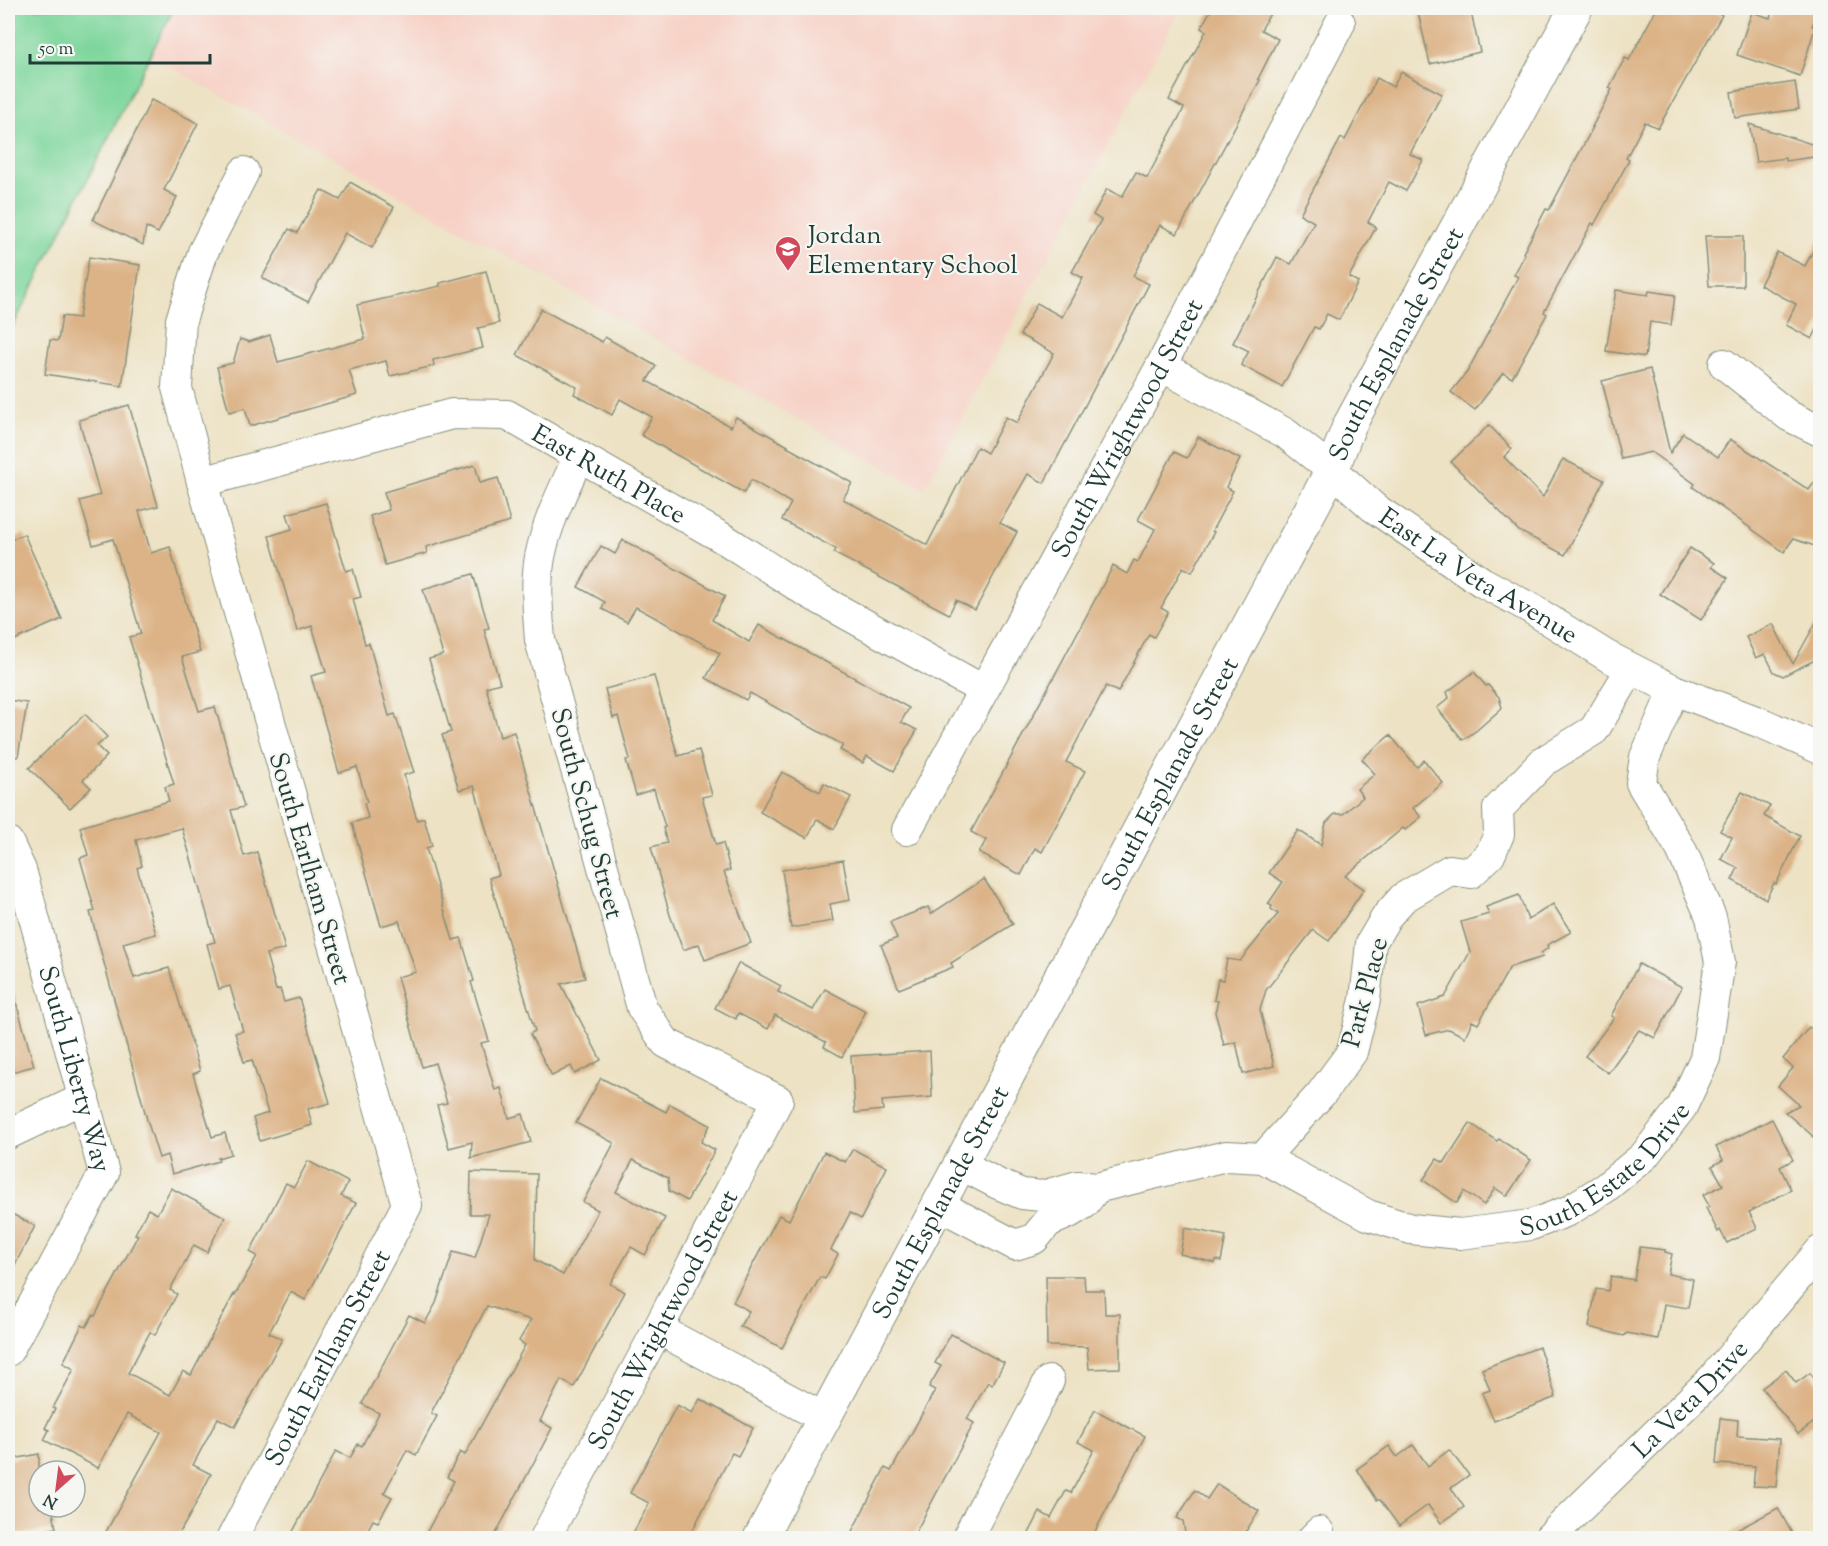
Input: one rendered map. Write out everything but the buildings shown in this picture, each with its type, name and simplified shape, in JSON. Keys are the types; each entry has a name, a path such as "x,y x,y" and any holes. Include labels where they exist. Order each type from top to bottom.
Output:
{"main road":[{"name":"South Esplanade Street","path":"760,1539 1332,470 1349,426 1576,8"}],"street":[{"name":"South Wrightwood Street","path":"907,830 1161,366 1340,23"},
{"name":"South Earlham Street","path":"232,1539 407,1205 177,388 181,320 203,252 244,172"},
{"path":"1724,364 1789,416 1821,431"},
{"name":"East La Veta Avenue","path":"1161,366 1285,433 1332,470 1363,500 1482,582 1631,669 1674,690 1764,724 1821,749"},
{"name":"East Ruth Place","path":"202,482 452,414 507,415 726,540 806,591 983,690"},
{"name":"South Schug Street","path":"579,456 555,507 540,557 537,602 540,640 642,1008 666,1043 778,1100"},
{"name":"Park Place","path":"1263,1158 1321,1094 1352,1052 1365,1000 1371,943 1387,916 1403,898 1450,870 1471,873 1490,855 1499,834 1498,809 1544,761 1594,730 1631,669"},
{"name":"South Estate Drive","path":"960,1164 1022,1194 1042,1196 1078,1186 1096,1188 1226,1156 1263,1158 1368,1215 1411,1229 1460,1234 1531,1225 1568,1211 1605,1188 1644,1156 1682,1107 1706,1058 1720,962 1711,917 1681,849 1641,783 1645,756 1674,690"},
{"name":"South Liberty Way","path":"8,842 21,870 104,1173 8,1351"},
{"path":"8,1134 84,1098"},
{"name":"South Wrightwood Street","path":"545,1539 778,1100"},
{"path":"939,1205 1016,1245 1034,1239 1048,1222 1084,1204 1096,1188"},
{"name":"La Veta Drive","path":"1549,1539 1712,1379 1821,1251"},
{"path":"658,1329 824,1418"},
{"path":"967,1539 1049,1381"}],"shaded area":[{"name":"Jordan Elementary School","path":"174,8 1181,8 924,490 149,55"}],"green space":[{"path":"8,8 174,8 8,336"}],"place":[{"name":"Jordan Elementary School","path":"788,272"}]}
